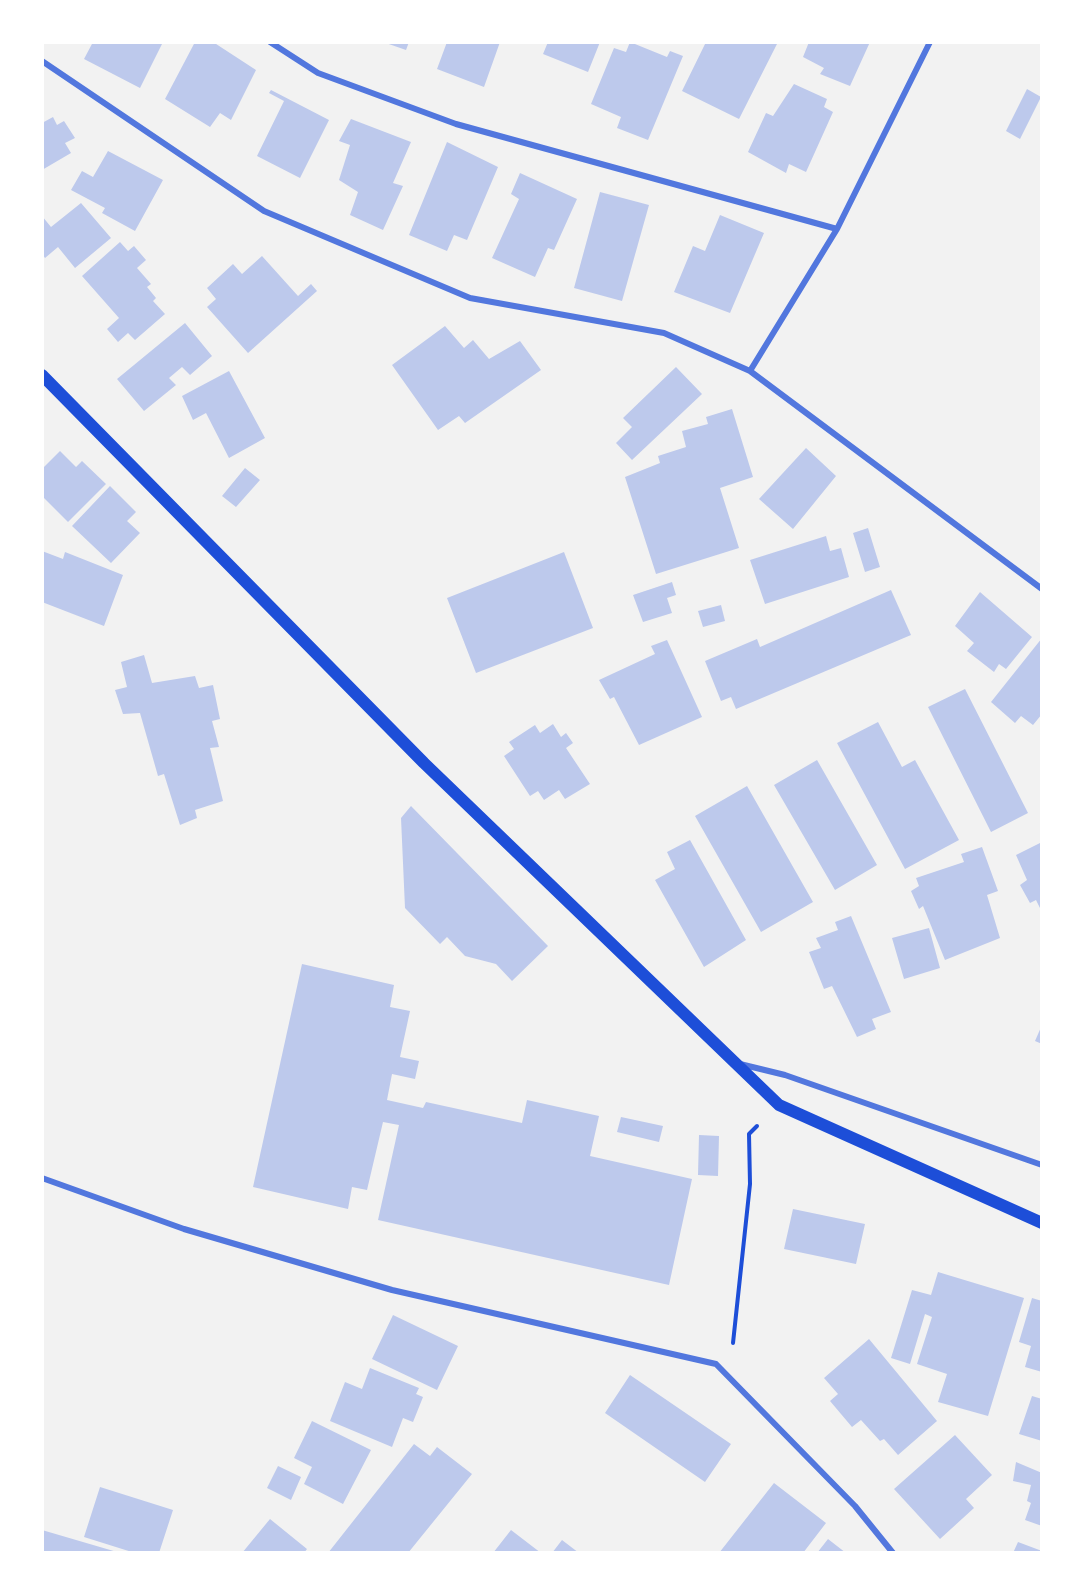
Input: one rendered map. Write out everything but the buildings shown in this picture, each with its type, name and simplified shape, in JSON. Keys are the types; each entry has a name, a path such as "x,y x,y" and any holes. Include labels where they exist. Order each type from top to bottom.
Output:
{"main road":[{"path":"42,375 424,763 779,1105 1042,1223"}],"street":[{"path":"270,42 318,73 456,124 837,229"},
{"path":"750,371 837,229 930,42"},
{"path":"42,61 264,211 470,298 664,333 750,371 1042,589"},
{"path":"737,1063 785,1075 1042,1165"},
{"path":"42,1178 184,1229 392,1290 716,1364 855,1506 893,1553"}],"path":[{"path":"716,1364 734,1343 750,1184 750,1134 779,1105"}]}
